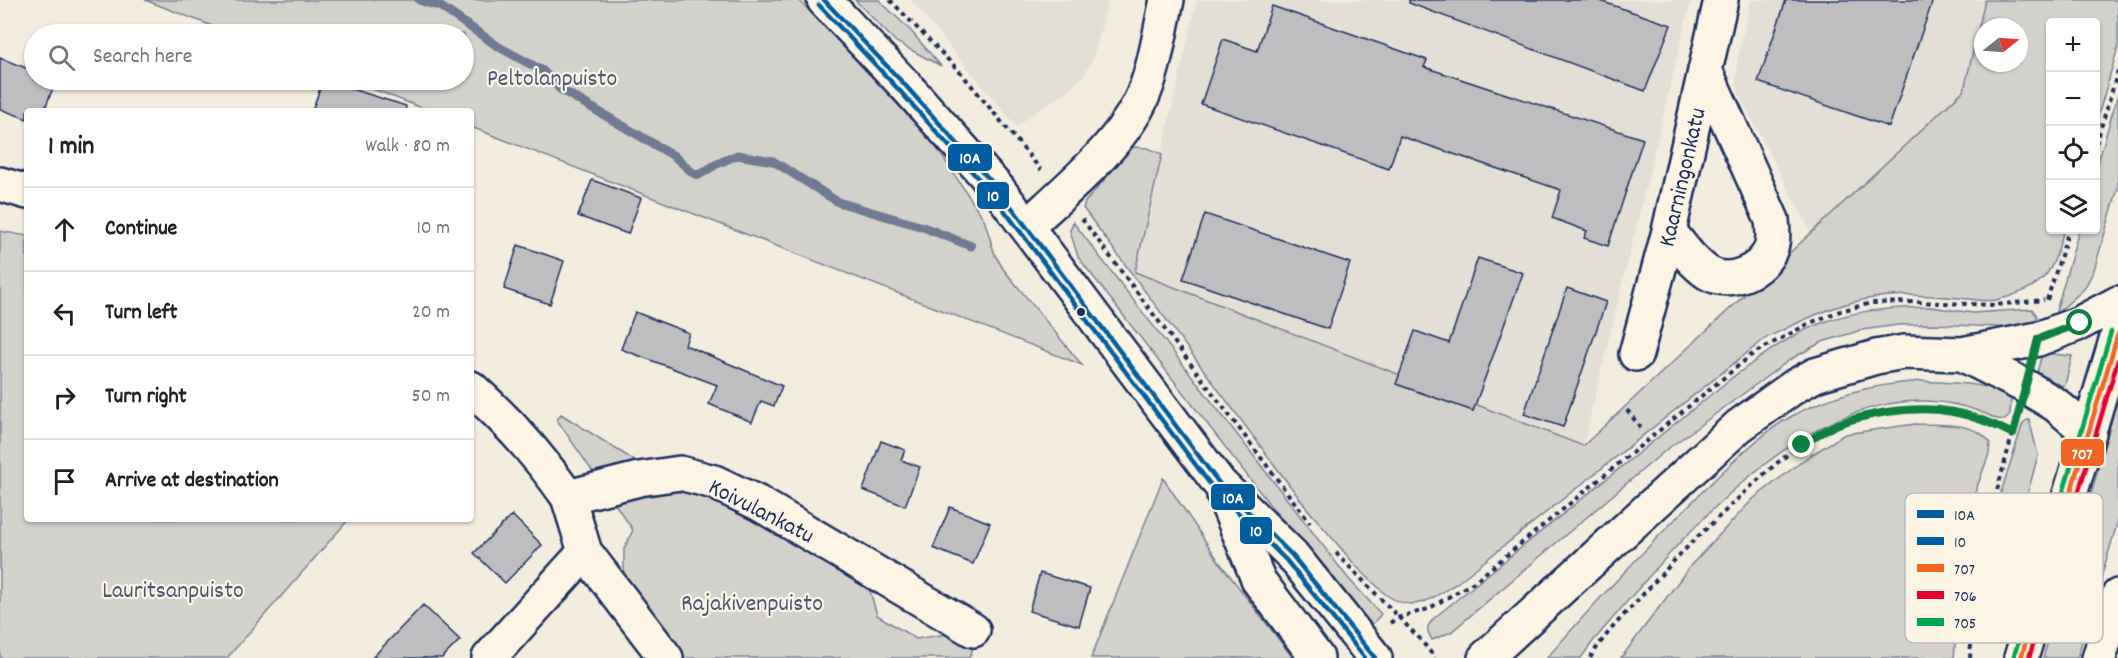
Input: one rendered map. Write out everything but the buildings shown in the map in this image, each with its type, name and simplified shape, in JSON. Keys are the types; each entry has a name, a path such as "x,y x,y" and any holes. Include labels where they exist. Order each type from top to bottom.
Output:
{"main road":[{"path":"825,0 998,189 1219,483 1292,555 1375,658"},
{"path":"1027,226 1063,194 1120,135 1141,100 1152,67 1167,0"},
{"name":"Kaarningonkatu","path":"1635,354 1670,231 1721,0"},
{"path":"1670,231 1687,255 1710,274 1718,276 1744,275 1759,267 1771,248 1772,220 1705,70"},
{"path":"0,184 24,191"},
{"path":"1485,658 1740,426 1795,386 1815,375 1876,357 1904,352 1962,354 2038,339 2080,323 2118,303"},
{"path":"2071,493 2118,334"},
{"path":"1962,354 2025,386 2055,405 2089,433"},
{"path":"474,391 493,408 543,463 568,497 585,552 666,658"},
{"name":"Koivulankatu","path":"568,497 639,478 680,473 714,482 758,503 973,630"},
{"path":"1219,483 1259,581 1317,658"},
{"path":"489,658 585,552"},
{"path":"2099,658 2118,596"},
{"path":"1520,658 1526,621"},
{"path":"2021,658 2026,643"}],"path":[{"path":"890,0 962,74 1032,160 1063,194 1312,525"},
{"path":"2100,131 2118,71"},
{"path":"2038,339 2068,234"},
{"path":"1996,493 2025,386"},
{"path":"1590,658 1601,640 1681,552 1773,466 1837,424 1866,415 1934,408 1966,414 1992,423 2013,434"},
{"path":"1627,410 1641,428"},
{"path":"1335,552 1420,639 1435,658"},
{"path":"1970,658 1971,643"}],"shaded area":[{"path":"911,0 1108,0 1094,56 1084,75 1067,91 1016,126"},
{"path":"1197,0 1691,0 1583,446 1134,272"},
{"path":"1751,0 1985,0 1981,18 1974,18 1974,47 1964,90 1815,240 1742,101 1736,84 1737,61"}],"green space":[{"name":"Peltolanpuisto","path":"145,0 799,0 932,141 984,219 995,255 1004,270 1082,365 474,128 474,108 422,108 375,90 474,90 474,24 207,24"},
{"path":"855,0 879,0 910,30 941,66 896,42"},
{"path":"1985,0 2118,0 2118,47 2100,109 2100,18 2046,18 2046,234 2063,234 2052,265 2041,280 2016,294 1992,301 1906,295 1859,301 1818,314 1766,338 1457,583 1430,599 1414,604 1395,600 1385,594 1356,566 1305,506 1083,208 1085,202 1133,147 1148,148 1162,154 1135,272 1583,446 1964,90 1974,47 1974,72 2028,72 2028,18 1981,18"},
{"path":"2118,94 2118,188 2094,270 2084,289 2055,315 2078,234 2100,234 2100,155"},
{"path":"1073,222 1348,578 1381,614 1370,627 1339,594 1078,257 1070,231"},
{"name":"Lauritsanpuisto","path":"0,231 24,235 24,522 346,522 227,658 0,658"},
{"path":"1931,307 1973,313 2032,309 2037,316 2037,323 2016,328 1935,324 1898,325 1862,330 1822,342 1791,359 1666,450 1451,632 1432,640 1428,626 1434,618 1729,380 1776,347 1801,332 1840,317 1879,310"},
{"path":"2042,353 2072,356 2065,385 2062,386 2037,373"},
{"path":"1922,381 1969,384 1993,389 2011,398 2010,415 2005,420 1997,419 1937,402 1879,406 1823,427 1770,460 1719,503 1631,597 1581,658 1547,658 1599,599 1725,469 1778,424 1807,408 1855,391"},
{"path":"2118,397 2118,521 2103,571 2103,493 2091,493"},
{"name":"Rajakivenpuisto","path":"561,414 679,489 703,495 826,561 870,591 877,615 916,639 946,634 973,648 969,658 682,658 624,576 624,549 633,530 557,420"},
{"path":"2029,419 2038,455 2028,493 2001,493 2023,423"},
{"path":"1915,424 1945,425 1975,430 1990,442 1989,454 1975,493 1905,493 1905,643 1955,643 1954,658 1621,658 1691,565 1753,499 1806,458 1845,434"},
{"path":"1163,478 1220,563 1293,658 1091,658"},
{"path":"2048,643 2081,643 2077,658 2043,658"}],"waterway":[{"path":"419,0 441,7 466,24"},
{"path":"474,30 499,47 543,71 560,89 674,156 693,173 699,175 737,155 773,161 838,202 923,227 971,246"}],"transit line":[{"name":"10A","path":"824,0 905,85 998,189 1219,483 1292,555 1375,658"},
{"name":"10","path":"819,5 992,194 1213,488 1286,560 1365,658"},
{"name":"705","path":"2063,493 2111,332"},
{"name":"707","path":"2070,493 2118,334"},
{"name":"706","path":"2078,493 2118,360"},
{"name":"705","path":"2014,656 2018,643"},
{"name":"707","path":"2021,658 2025,643"},
{"name":"706","path":"2029,658 2033,643"}],"route":[{"path":"1802,445 1837,424 1866,415 1909,409 1934,408 1966,414 1992,423 2013,434 2038,339 2080,323"}]}
